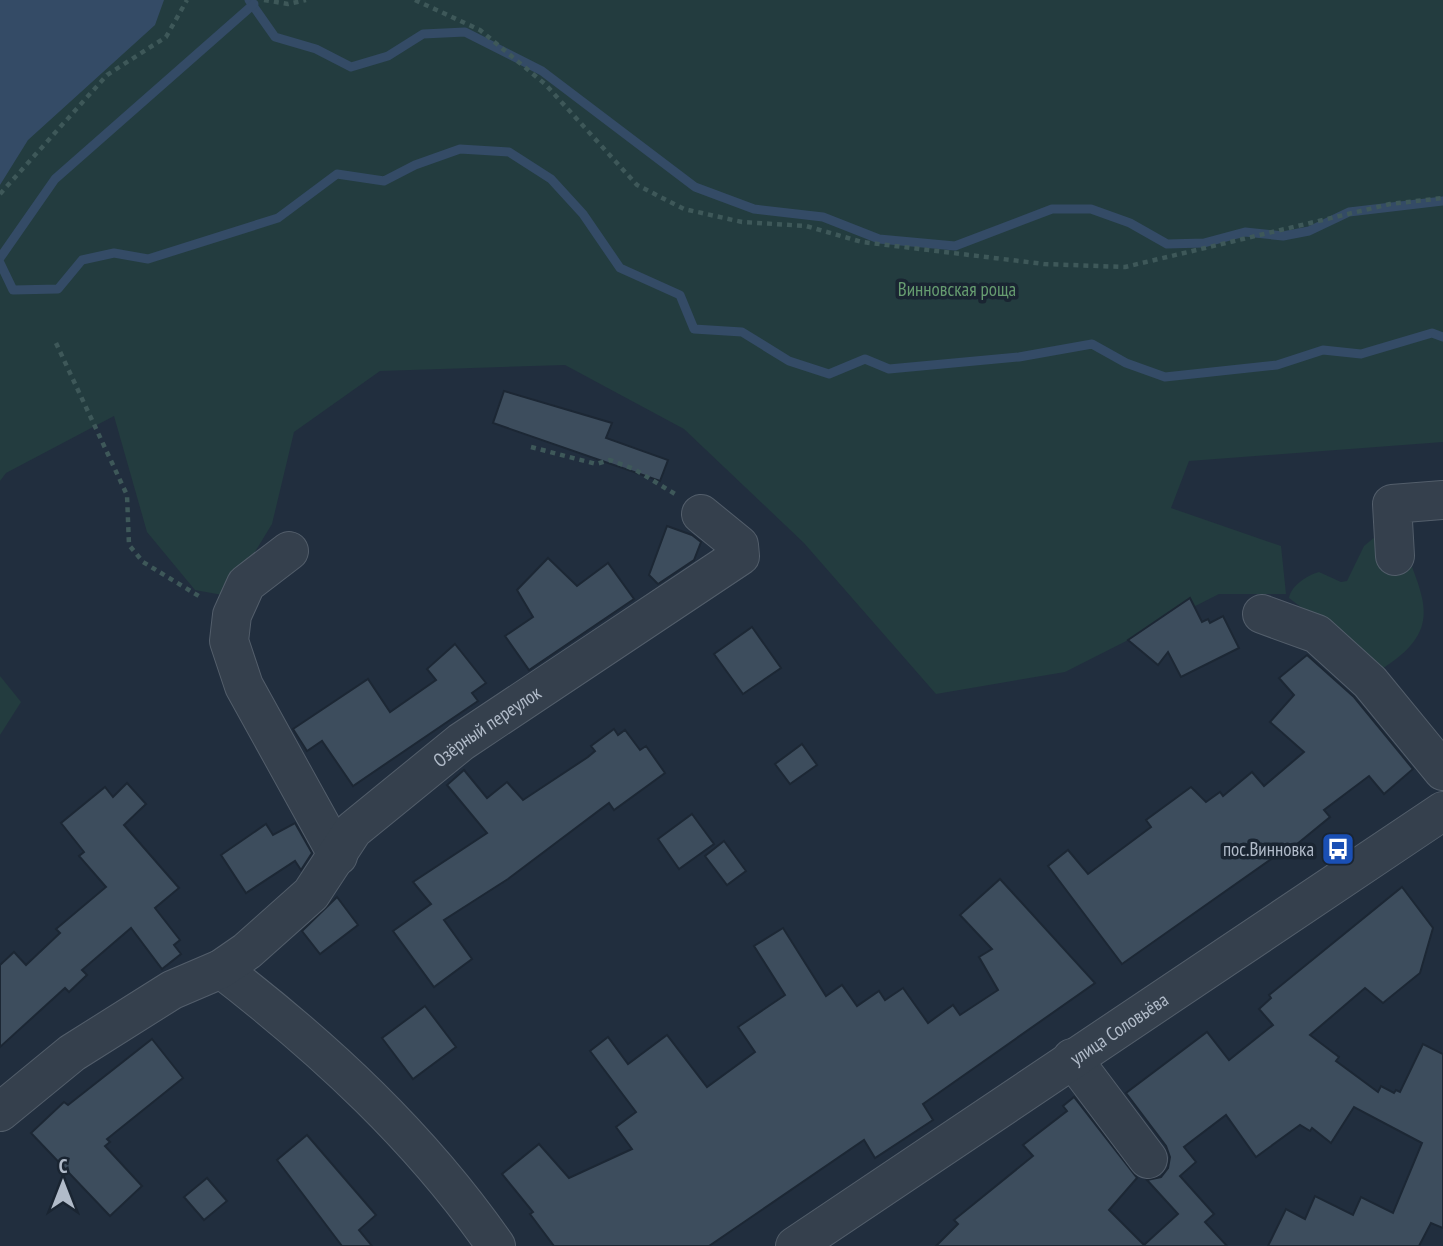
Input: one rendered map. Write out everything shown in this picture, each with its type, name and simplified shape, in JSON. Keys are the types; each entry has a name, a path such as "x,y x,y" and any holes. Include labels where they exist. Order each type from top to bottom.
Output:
{"street":[{"path":"1395,556 1392,504 1443,500"},
{"name":"Озёрный переулок","path":"0,1112 72,1053 172,990 221,969 247,951 312,894 353,830 461,742 740,556 739,545 701,514"},
{"path":"289,551 246,584 232,623 229,641 244,686 338,856"},
{"path":"1262,614 1317,634 1370,682 1443,771"},
{"name":"улица Соловьёва","path":"795,1246 1443,811"},
{"path":"221,969 299,1029 374,1100 472,1212 496,1246"},
{"path":"1072,1058 1148,1159"}],"path":[{"path":"0,194 107,75 166,37 187,0"},
{"path":"264,0 288,4 306,0"},
{"path":"415,0 480,30 545,84 637,185 684,209 742,222 806,226 862,242 1044,264 1125,268 1390,204 1443,198"},
{"path":"56,342 127,495 129,545 143,562 219,607 232,623"},
{"path":"531,447 596,464 610,460 634,469 701,514"}],"green space":[{"name":"Винновская роща","path":"0,0 1443,0 1443,442 1189,461 1171,508 1281,546 1286,594 1219,594 1065,672 936,694 804,543 684,429 565,365 380,371 294,432 272,524 228,596 195,590 147,532 114,416 6,473 0,481"},
{"path":"1375,537 1404,546 1418,583 1424,614 1414,641 1382,669 1289,598 1300,582 1319,572 1341,582 1347,581 1364,546"},
{"path":"0,676 21,702 0,735"}],"water":[{"path":"0,0 164,0 155,25 28,140 0,185"}],"building":[{"path":"504,391 612,423 606,438 668,460 660,481 493,423"},
{"path":"667,526 692,535 701,542 694,560 658,584 649,575"},
{"path":"548,558 577,586 608,563 634,599 529,670 505,636 533,617 517,590"},
{"path":"1190,598 1202,622 1208,619 1210,623 1223,616 1239,648 1181,677 1168,652 1158,665 1128,640"},
{"path":"752,627 781,668 743,694 714,654"},
{"path":"455,644 486,683 472,693 478,701 353,786 322,741 307,751 293,729 368,679 390,712 436,680 427,669"},
{"path":"1307,655 1354,697 1413,769 1384,794 1369,776 1324,810 1330,817 1280,858 1277,855 1122,964 1048,866 1068,850 1088,874 1151,827 1146,820 1191,787 1206,802 1220,792 1223,796 1252,772 1264,786 1304,752 1270,722 1294,695 1279,678"},
{"path":"614,729 618,735 625,730 640,750 646,746 665,773 614,810 609,803 508,879 444,920 472,959 434,987 393,931 431,904 413,882 487,833 447,785 464,770 487,798 507,782 523,800 588,757 595,751 591,746"},
{"path":"802,744 817,765 790,784 775,764"},
{"path":"127,783 146,804 124,825 179,888 155,908 180,940 174,945 181,954 162,969 131,928 82,970 87,975 69,992 65,988 0,1047 0,965 14,952 26,965 60,933 56,929 106,887 79,856 84,852 61,823 105,787 113,797"},
{"path":"692,814 714,844 679,869 658,839"},
{"path":"295,823 312,853 301,870 295,861 246,893 221,855 266,824 273,835"},
{"path":"724,841 746,871 727,885 705,856"},
{"path":"1000,879 1095,983 923,1104 933,1120 875,1158 864,1140 709,1246 554,1246 530,1214 533,1212 502,1174 539,1144 569,1178 632,1149 616,1127 636,1112 590,1051 608,1037 628,1064 667,1035 707,1087 755,1052 738,1027 785,995 754,946 783,928 826,996 842,985 857,1006 879,991 885,1000 903,988 928,1023 953,1005 960,1015 998,990 979,957 992,949 960,915"},
{"path":"1402,887 1433,928 1420,973 1383,1003 1365,988 1310,1035 1339,1057 1336,1061 1378,1092 1381,1086 1394,1093 1396,1090 1400,1092 1423,1044 1443,1054 1443,1228 1431,1223 1419,1246 1268,1246 1286,1209 1305,1219 1315,1196 1353,1215 1361,1197 1393,1213 1422,1143 1354,1107 1331,1143 1312,1128 1310,1131 1300,1125 1256,1157 1226,1115 1184,1147 1196,1162 1180,1176 1214,1214 1205,1222 1227,1246 936,1246 958,1224 954,1220 1033,1156 1023,1145 1067,1111 1063,1106 1074,1097 1137,1178 1109,1210 1144,1245 1178,1214 1147,1180 1161,1177 1168,1168 1170,1157 1166,1146 1126,1093 1207,1032 1229,1060 1273,1025 1259,1009 1271,998 1269,995"},
{"path":"337,897 358,925 320,954 302,931"},
{"path":"425,1006 456,1047 413,1079 382,1038"},
{"path":"152,1039 183,1078 107,1139 110,1142 105,1146 142,1186 110,1216 31,1133 64,1102 68,1105"},
{"path":"307,1135 376,1215 359,1230 372,1246 342,1246 277,1160"},
{"path":"207,1178 227,1201 204,1220 184,1197"}],"waterway":[{"path":"249,0 275,37 316,49 351,67 388,56 423,34 465,32 542,71 695,187 754,209 823,217 879,239 955,246 1052,209 1091,209 1130,223 1167,244 1204,243 1245,232 1283,236 1309,231 1349,212 1443,201"},
{"path":"0,258 55,179 254,4"},
{"path":"0,263 13,290 58,289 82,260 114,253 148,259 278,218 337,174 384,181 415,165 460,149 509,152 551,179 583,214 620,268 680,295 694,329 742,332 789,361 829,374 865,359 889,369 1019,357 1092,344 1126,363 1165,377 1277,365 1323,350 1361,354 1432,333 1443,337"}],"place":[{"name":"пос.Винновка","path":"1338,849"}]}
